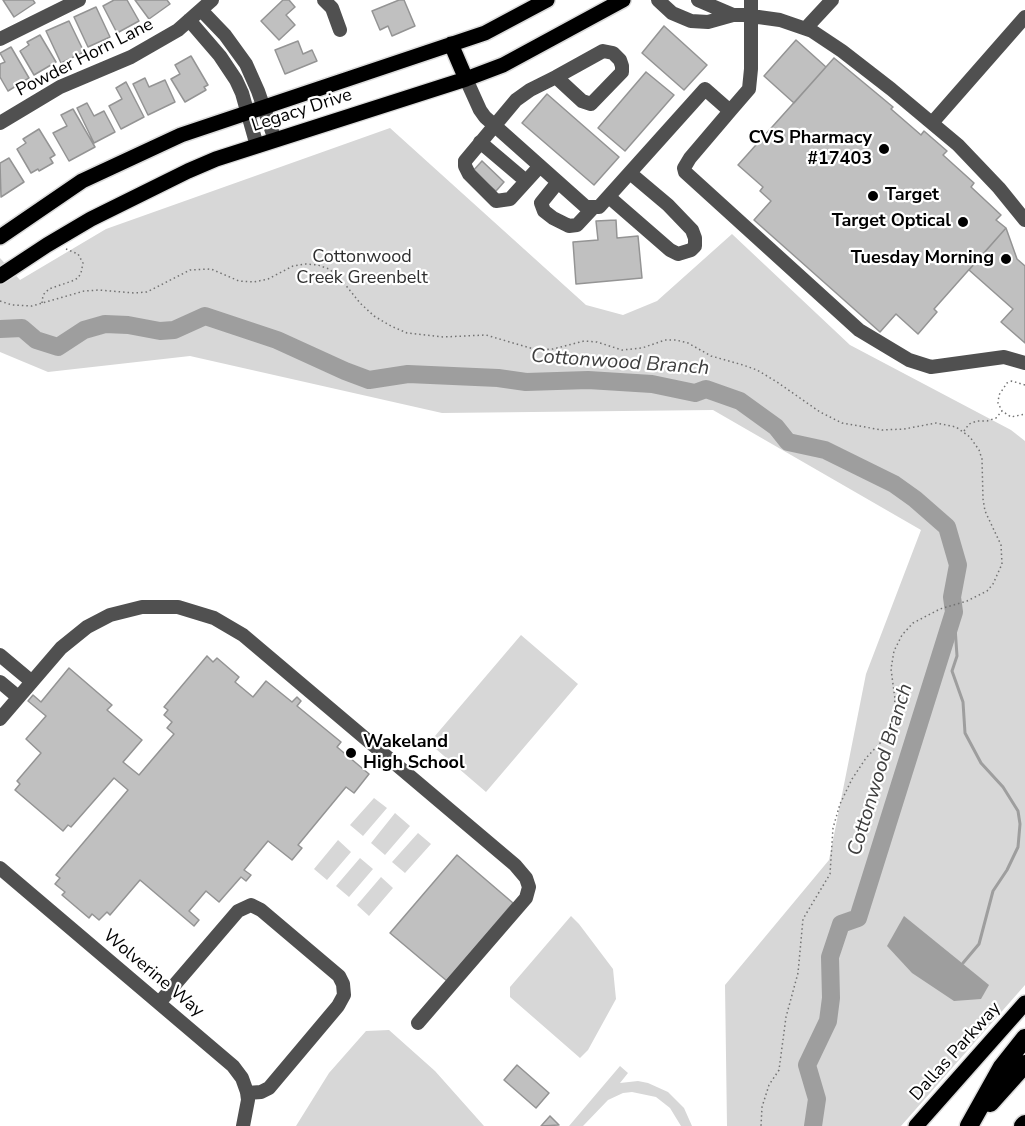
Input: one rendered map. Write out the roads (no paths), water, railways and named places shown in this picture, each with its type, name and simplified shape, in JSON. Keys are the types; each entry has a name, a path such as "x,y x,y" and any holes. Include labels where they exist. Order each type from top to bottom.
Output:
{"highway":[{"path":"969,1126 1002,1067 1025,1038"},
{"path":"969,1126 1025,1064"}],"main road":[{"name":"Legacy Drive","path":"0,237 82,181 181,135 485,33 547,0"},
{"name":"Legacy Drive","path":"5,273 47,245 126,200 197,167 503,65 623,0"},
{"path":"451,44 466,79"},
{"name":"Dallas Parkway","path":"916,1126 1025,1003"}],"street":[{"path":"0,39 79,0"},
{"path":"324,0 332,8 340,30"},
{"path":"658,0 672,13 691,21 708,22 733,15 750,16 771,18 806,28 842,51 932,123 976,164 1025,220"},
{"path":"698,0 733,15"},
{"path":"751,0 749,89 690,158 684,168 685,172 859,330 909,360 931,367 1004,357 1025,363"},
{"path":"806,28 832,0"},
{"path":"206,5 246,64 274,140"},
{"name":"Powder Horn Lane","path":"0,123 60,87 131,57 178,30 206,5"},
{"path":"932,123 1025,17"},
{"path":"189,20 228,66 242,93 257,146"},
{"path":"540,166 510,199 496,201 469,174 465,160 520,97 555,76 603,51 613,53 621,60 621,72 591,104 582,101 555,76"},
{"path":"466,79 480,110 494,125 586,207 592,208 599,207 705,89 730,111"},
{"path":"480,142 526,181"},
{"path":"609,196 670,250 678,254 691,250 695,238 692,230 630,173"},
{"path":"558,182 541,204 544,211 553,218 569,226 577,225 592,208"},
{"path":"0,719 54,654 72,637 110,615 142,607 178,608 205,614 243,635 515,865 528,882 526,898 418,1023"},
{"path":"0,655 31,681"},
{"path":"0,682 18,697"},
{"name":"Wolverine Way","path":"0,868 233,1066 242,1078 247,1093"},
{"path":"159,1003 238,911 251,905 261,910 339,976 343,984 343,1000 269,1088 261,1092 247,1093 243,1126"}],"waterway":[{"name":"Cottonwood Branch","path":"0,329 22,328 36,340 58,347 84,330 105,324 128,325 160,331 174,330 205,316 277,340 369,380 408,374 498,378 526,382 588,380 652,384 695,393 706,389 740,401 776,427 788,442 825,450 894,484 947,527 958,565 952,597 954,612 858,918 841,924 830,957 831,998 828,1021 807,1065 817,1099 813,1126"},
{"path":"954,612 957,656 952,671 963,702 965,733 981,763 1003,787 1018,811 1020,824 1018,847 993,891 979,944 963,963"}],"place":[{"name":"CVS Pharmacy #17403","path":"884,149"},
{"name":"Target","path":"873,196"},
{"name":"Target Optical","path":"963,222"},
{"name":"Tuesday Morning","path":"1006,259"},
{"name":"Wakeland High School","path":"351,753"}],"park label":[{"name":"Cottonwood Creek Greenbelt","path":"362,268"}]}
